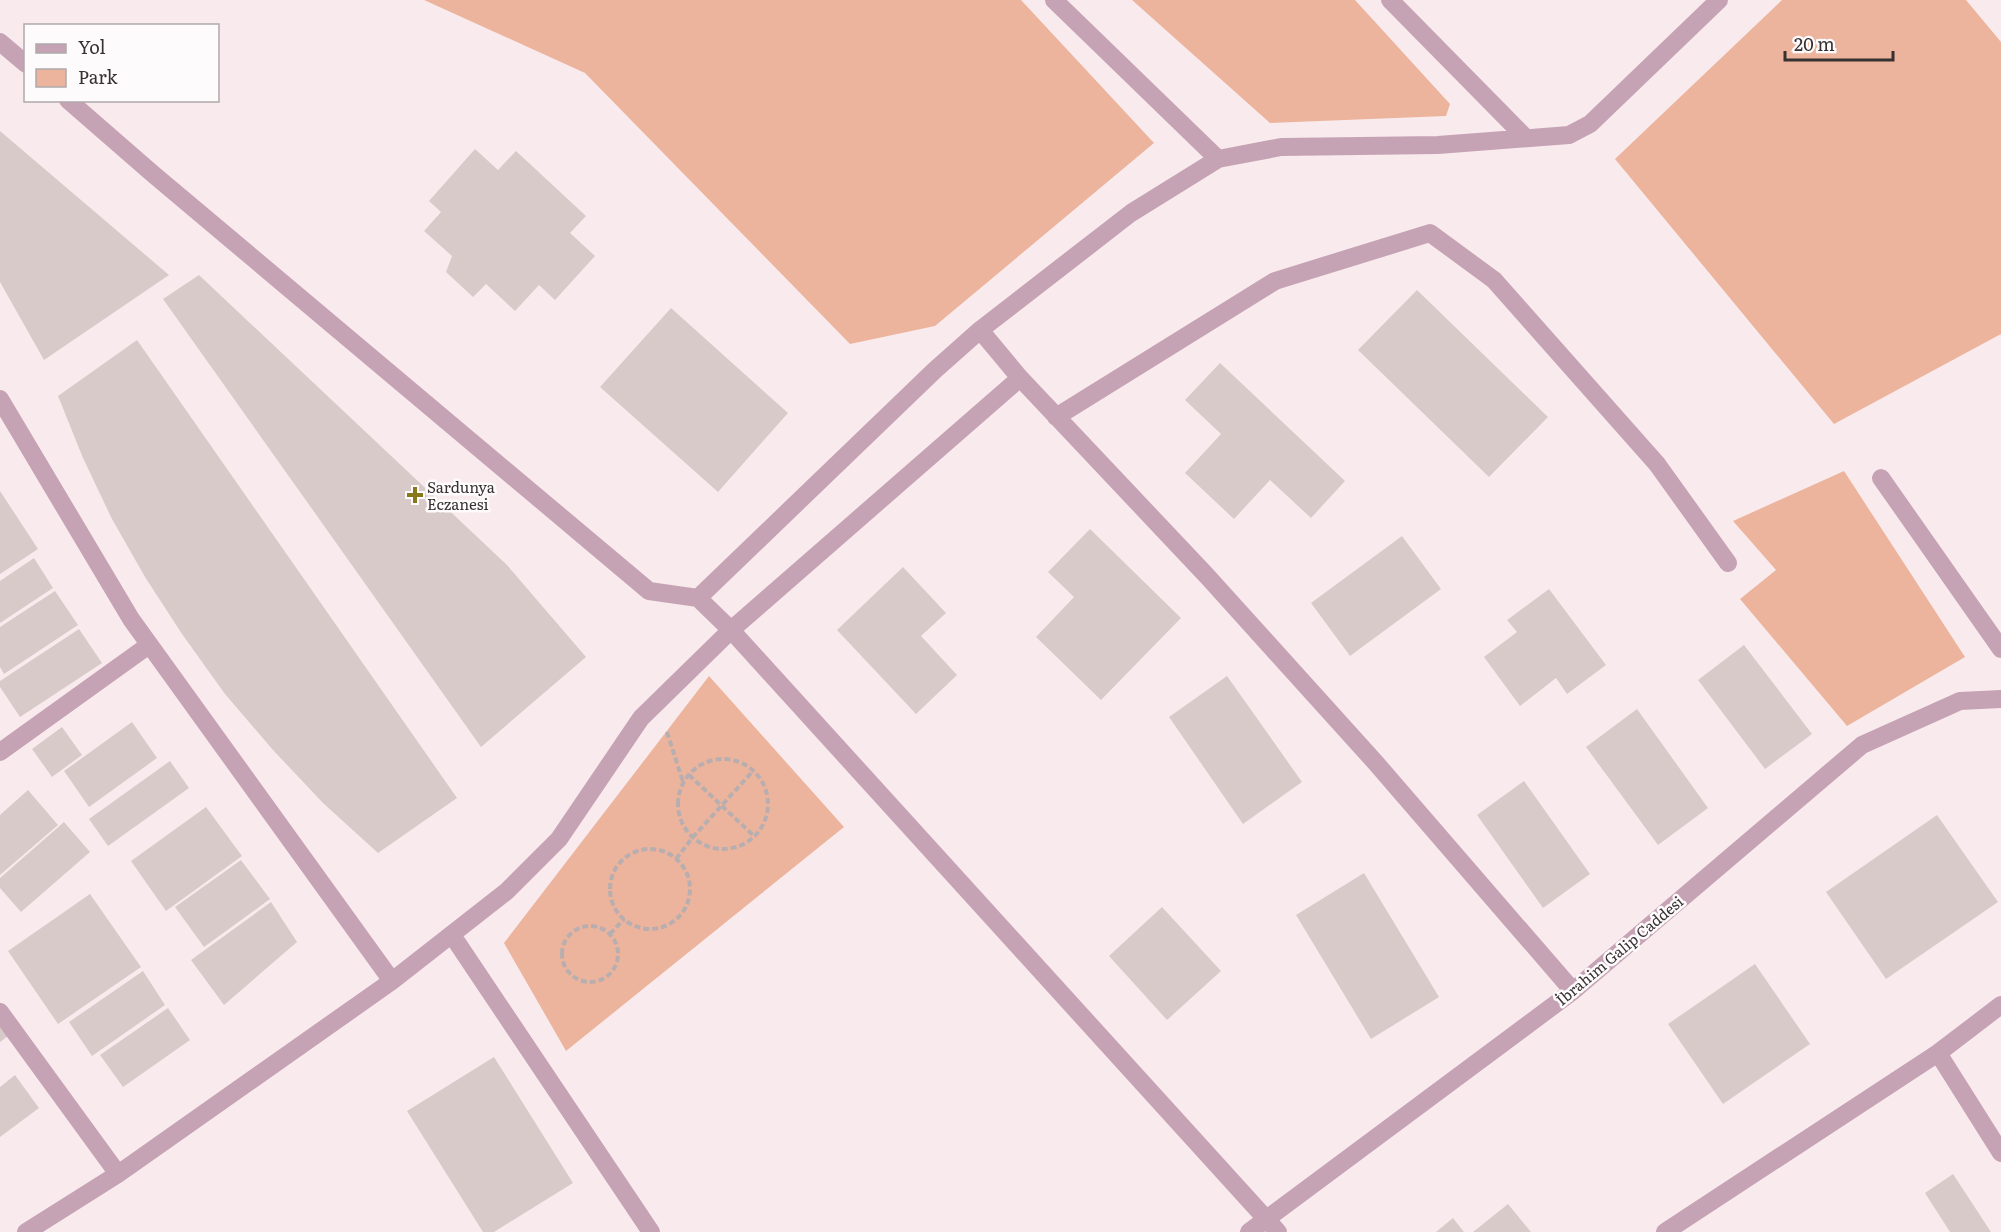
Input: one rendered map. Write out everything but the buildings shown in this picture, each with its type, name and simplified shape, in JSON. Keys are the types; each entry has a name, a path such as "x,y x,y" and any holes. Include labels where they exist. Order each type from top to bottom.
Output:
{"street":[{"path":"1054,0 1218,159"},
{"path":"1390,0 1526,138"},
{"path":"698,598 926,378 980,330 1131,213 1218,159 1281,147 1438,145 1569,135 1590,124 1719,0"},
{"path":"0,42 24,62"},
{"path":"70,102 649,591 698,598 730,630 1273,1225"},
{"path":"1056,417 1275,281 1430,233 1494,280 1658,464 1728,563"},
{"path":"980,330 1020,378 1208,576 1376,762 1573,991"},
{"path":"26,1232 118,1174 392,981 507,891 559,839 641,718 657,702 730,630 1020,378"},
{"path":"0,399 131,619 392,981"},
{"path":"1881,478 2001,649"},
{"path":"0,752 149,645"},
{"name":"İbrahim Galip Caddesi","path":"1248,1232 1273,1225 1573,991 1862,745 1960,701 2001,699"},
{"path":"452,935 651,1232"},
{"path":"1665,1232 1938,1053 2001,1005"},
{"path":"0,1012 118,1174"},
{"path":"1938,1053 2001,1152"}],"path":[{"path":"657,702 683,783"},
{"path":"719,759 734,760 758,776 765,789 768,804 766,818 759,831 748,841 734,847 720,849 705,846 693,837 678,812 683,783 704,763 719,759"},
{"path":"676,859 753,771"},
{"path":"689,775 754,836"},
{"path":"652,849 665,852 676,859 685,869 690,895 678,918 654,929 641,928 624,919 612,903 610,891 612,877 617,866 627,856 638,850 652,849"},
{"path":"610,934 624,919"},
{"path":"585,926 603,928 610,934 616,942 618,960 615,969 608,976 590,983 580,981 566,970 561,952 569,935 585,926"}],"green space":[{"path":"424,0 1021,0 1154,143 935,326 850,344 585,73"},
{"path":"1132,0 1355,0 1450,104 1446,116 1270,123"},
{"path":"1782,0 1966,0 2001,42 2001,334 1834,424 1615,159"},
{"path":"1844,471 1965,657 1847,726 1740,599 1776,570 1733,521"},
{"path":"709,676 844,827 566,1051 504,943"}],"place":[{"name":"Sardunya Eczanesi","path":"415,495"}]}
